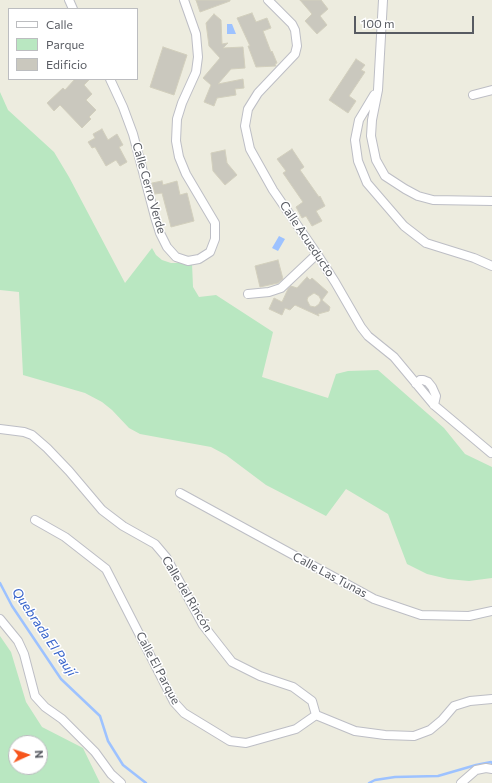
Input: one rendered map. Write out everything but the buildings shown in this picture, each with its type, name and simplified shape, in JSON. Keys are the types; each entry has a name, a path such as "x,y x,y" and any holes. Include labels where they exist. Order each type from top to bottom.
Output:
{"street":[{"name":"Calle Cerro Verde","path":"110,80 133,134 157,222 167,247 176,257 188,261 199,259 210,252 216,239 215,223 186,174 179,157 176,141 177,119 182,103 196,72 198,57 196,34 184,0"},
{"name":"Calle Acueducto","path":"268,0 292,24 295,30 297,46 295,54 258,93 248,109 245,126 250,150 273,190 317,254 368,336 394,357 434,405 491,453"},
{"path":"383,0 378,90 372,120 371,136 376,160 385,176 404,189 418,196 433,200 492,201"},
{"path":"378,90 359,120 355,140 358,161 367,183 404,226 426,243 474,258 492,266"},
{"path":"473,95 492,90"},
{"path":"248,294 269,292 281,288 317,254"},
{"name":"Calle del Rincón","path":"0,429 24,432 32,435 63,465 102,510 122,526 155,544 166,557 203,624 232,662 260,676 293,687 312,701 316,715"},
{"name":"Calle Las Tunas","path":"180,493 374,598 421,615 469,616 492,611"},
{"name":"Calle El Parque","path":"35,520 65,537 106,569 174,702 184,713 230,741 246,743 296,729 316,715"},
{"path":"0,619 18,642 24,654 35,696 45,707 62,719 94,752 111,774 122,783"},
{"path":"316,715 355,731 385,735 414,736 430,730 442,720 454,706 470,701 492,699"},
{"path":"461,783 476,770 486,768 492,769"}],"green space":[{"path":"0,92 8,110 54,152 69,177 125,283 152,248 156,255 162,260 171,263 192,263 193,287 199,297 216,295 273,332 262,377 328,398 336,374 348,371 378,370 444,428 465,454 492,467 492,578 469,581 448,579 427,574 407,564 388,514 346,489 326,516 266,485 226,455 211,447 140,434 129,428 102,402 85,393 23,375 19,292 0,290"},
{"path":"0,636 11,652 26,702 42,727 83,748 100,783 0,783"}],"water":[{"path":"227,24 232,24 236,34 227,34"},
{"path":"279,236 285,239 278,251 272,248"}],"waterway":[{"name":"Quebrada El Paují","path":"0,583 12,606 61,679 100,716 108,741 123,765 146,783"},
{"name":"Quebrada El Paují","path":"369,783 375,780 395,777 438,776 476,765 492,763"}]}
